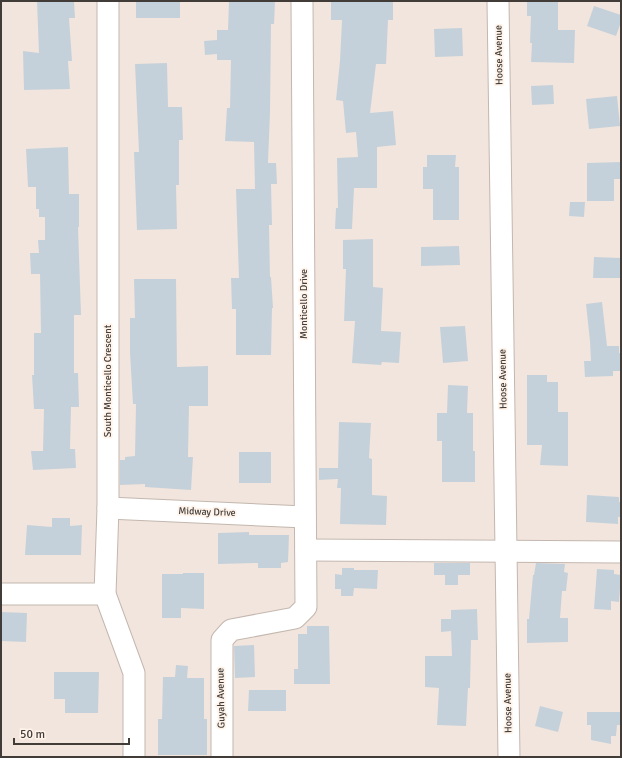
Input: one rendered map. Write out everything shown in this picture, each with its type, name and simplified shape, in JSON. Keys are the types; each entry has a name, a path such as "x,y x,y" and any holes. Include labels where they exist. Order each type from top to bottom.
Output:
{"street":[{"name":"South Monticello Crescent","path":"108,1 108,508 105,594 134,673 134,757"},
{"name":"Monticello Drive","path":"222,640 231,630 295,618 306,607 302,1"},
{"name":"Hoose Avenue","path":"498,1 509,757"},
{"name":"Midway Drive","path":"108,508 305,517"},
{"path":"306,550 506,550 621,552"},
{"path":"1,594 105,594"},
{"name":"Guyah Avenue","path":"222,640 222,757"}],"building":[{"path":"37,1 74,1 75,18 69,18 72,61 68,61 70,89 24,90 23,51 39,53"},
{"path":"136,1 180,1 180,18 136,18"},
{"path":"229,1 275,1 274,24 271,24 268,163 276,163 277,184 271,184 272,225 269,225 270,277 273,308 271,355 236,355 236,309 232,309 231,278 239,278 236,189 255,189 254,142 225,141 227,108 230,108 231,60 217,60 217,54 205,55 204,41 217,40 217,30 228,30"},
{"path":"331,1 393,1 393,20 388,20 386,64 376,64 370,113 393,111 396,145 377,147 377,188 354,188 352,229 335,229 336,208 338,208 337,158 358,157 356,132 346,133 343,101 336,100 342,20 331,20"},
{"path":"527,1 558,1 558,30 575,30 574,63 531,62 531,16 527,16"},
{"path":"594,6 621,15 621,22 616,36 587,26"},
{"path":"462,28 463,56 435,57 434,29"},
{"path":"167,63 168,107 182,107 183,140 179,140 179,185 176,185 177,229 137,230 134,152 139,152 135,64"},
{"path":"553,85 554,104 532,105 531,86"},
{"path":"617,96 620,126 589,129 586,99"},
{"path":"68,147 69,194 79,194 78,227 81,315 74,315 74,373 78,373 79,407 71,407 70,449 75,449 76,468 33,470 31,451 43,451 44,409 34,409 32,375 34,375 34,333 41,333 40,274 31,274 30,253 39,253 38,240 45,240 45,217 39,217 39,209 36,209 36,187 28,187 26,149"},
{"path":"427,155 456,155 455,167 459,167 459,220 433,220 433,189 423,189 423,167 427,167"},
{"path":"621,162 621,179 614,179 614,201 587,201 587,163"},
{"path":"570,202 585,202 584,217 569,216"},
{"path":"373,239 373,287 383,288 381,331 401,332 399,363 382,362 381,365 352,363 355,321 344,321 346,269 343,269 343,240"},
{"path":"459,246 460,265 421,266 421,247"},
{"path":"594,257 621,258 621,278 593,278"},
{"path":"134,279 176,279 177,367 208,366 208,406 189,406 188,457 193,457 191,490 145,487 145,484 120,485 120,460 125,460 125,457 135,456 136,404 133,404 130,353 130,318 135,318"},
{"path":"602,302 607,346 619,346 619,353 621,353 621,371 613,371 613,376 585,377 584,361 591,361 586,304"},
{"path":"465,326 468,361 443,363 440,327"},
{"path":"527,375 547,375 547,382 558,382 558,412 568,412 568,466 540,465 542,445 527,445"},
{"path":"448,385 468,386 467,413 473,413 475,482 442,482 442,441 437,441 437,413 447,413"},
{"path":"339,422 371,423 369,458 372,459 372,495 387,496 386,525 340,524 341,488 337,488 338,479 319,480 319,468 338,468"},
{"path":"239,452 271,452 271,483 239,483"},
{"path":"587,495 619,497 619,502 621,502 621,517 618,517 618,524 586,522"},
{"path":"52,518 70,518 70,526 82,525 81,555 25,555 27,525 52,527"},
{"path":"249,532 249,535 289,535 288,562 281,563 281,568 258,568 258,563 218,564 218,533"},
{"path":"434,563 470,563 470,575 458,575 458,585 445,585 445,575 434,575"},
{"path":"536,563 565,564 564,572 568,573 566,591 562,591 560,618 568,618 568,642 527,643 527,619 529,619 533,575"},
{"path":"342,568 354,568 354,570 378,570 377,589 354,588 353,596 341,596 341,589 335,589 335,574 342,575"},
{"path":"597,569 614,570 614,574 621,575 619,602 611,601 611,610 594,609"},
{"path":"204,573 204,609 181,608 181,618 162,618 162,574"},
{"path":"477,609 478,640 471,640 470,688 468,688 466,726 437,725 439,688 425,687 425,656 452,656 451,631 441,632 441,619 451,619 451,610"},
{"path":"1,612 27,613 26,642 1,641"},
{"path":"307,626 329,626 330,684 294,684 294,669 298,669 298,634 307,634"},
{"path":"254,645 255,677 235,678 234,646"},
{"path":"176,665 188,666 187,678 204,678 204,719 207,719 207,755 158,755 158,719 162,719 163,677 175,677"},
{"path":"54,672 99,672 98,713 65,713 65,699 54,699"},
{"path":"249,690 286,690 286,711 248,711"},
{"path":"540,706 563,712 558,732 535,726"},
{"path":"587,712 621,712 621,725 617,725 616,736 611,736 611,744 591,740 591,725 587,725"}]}
